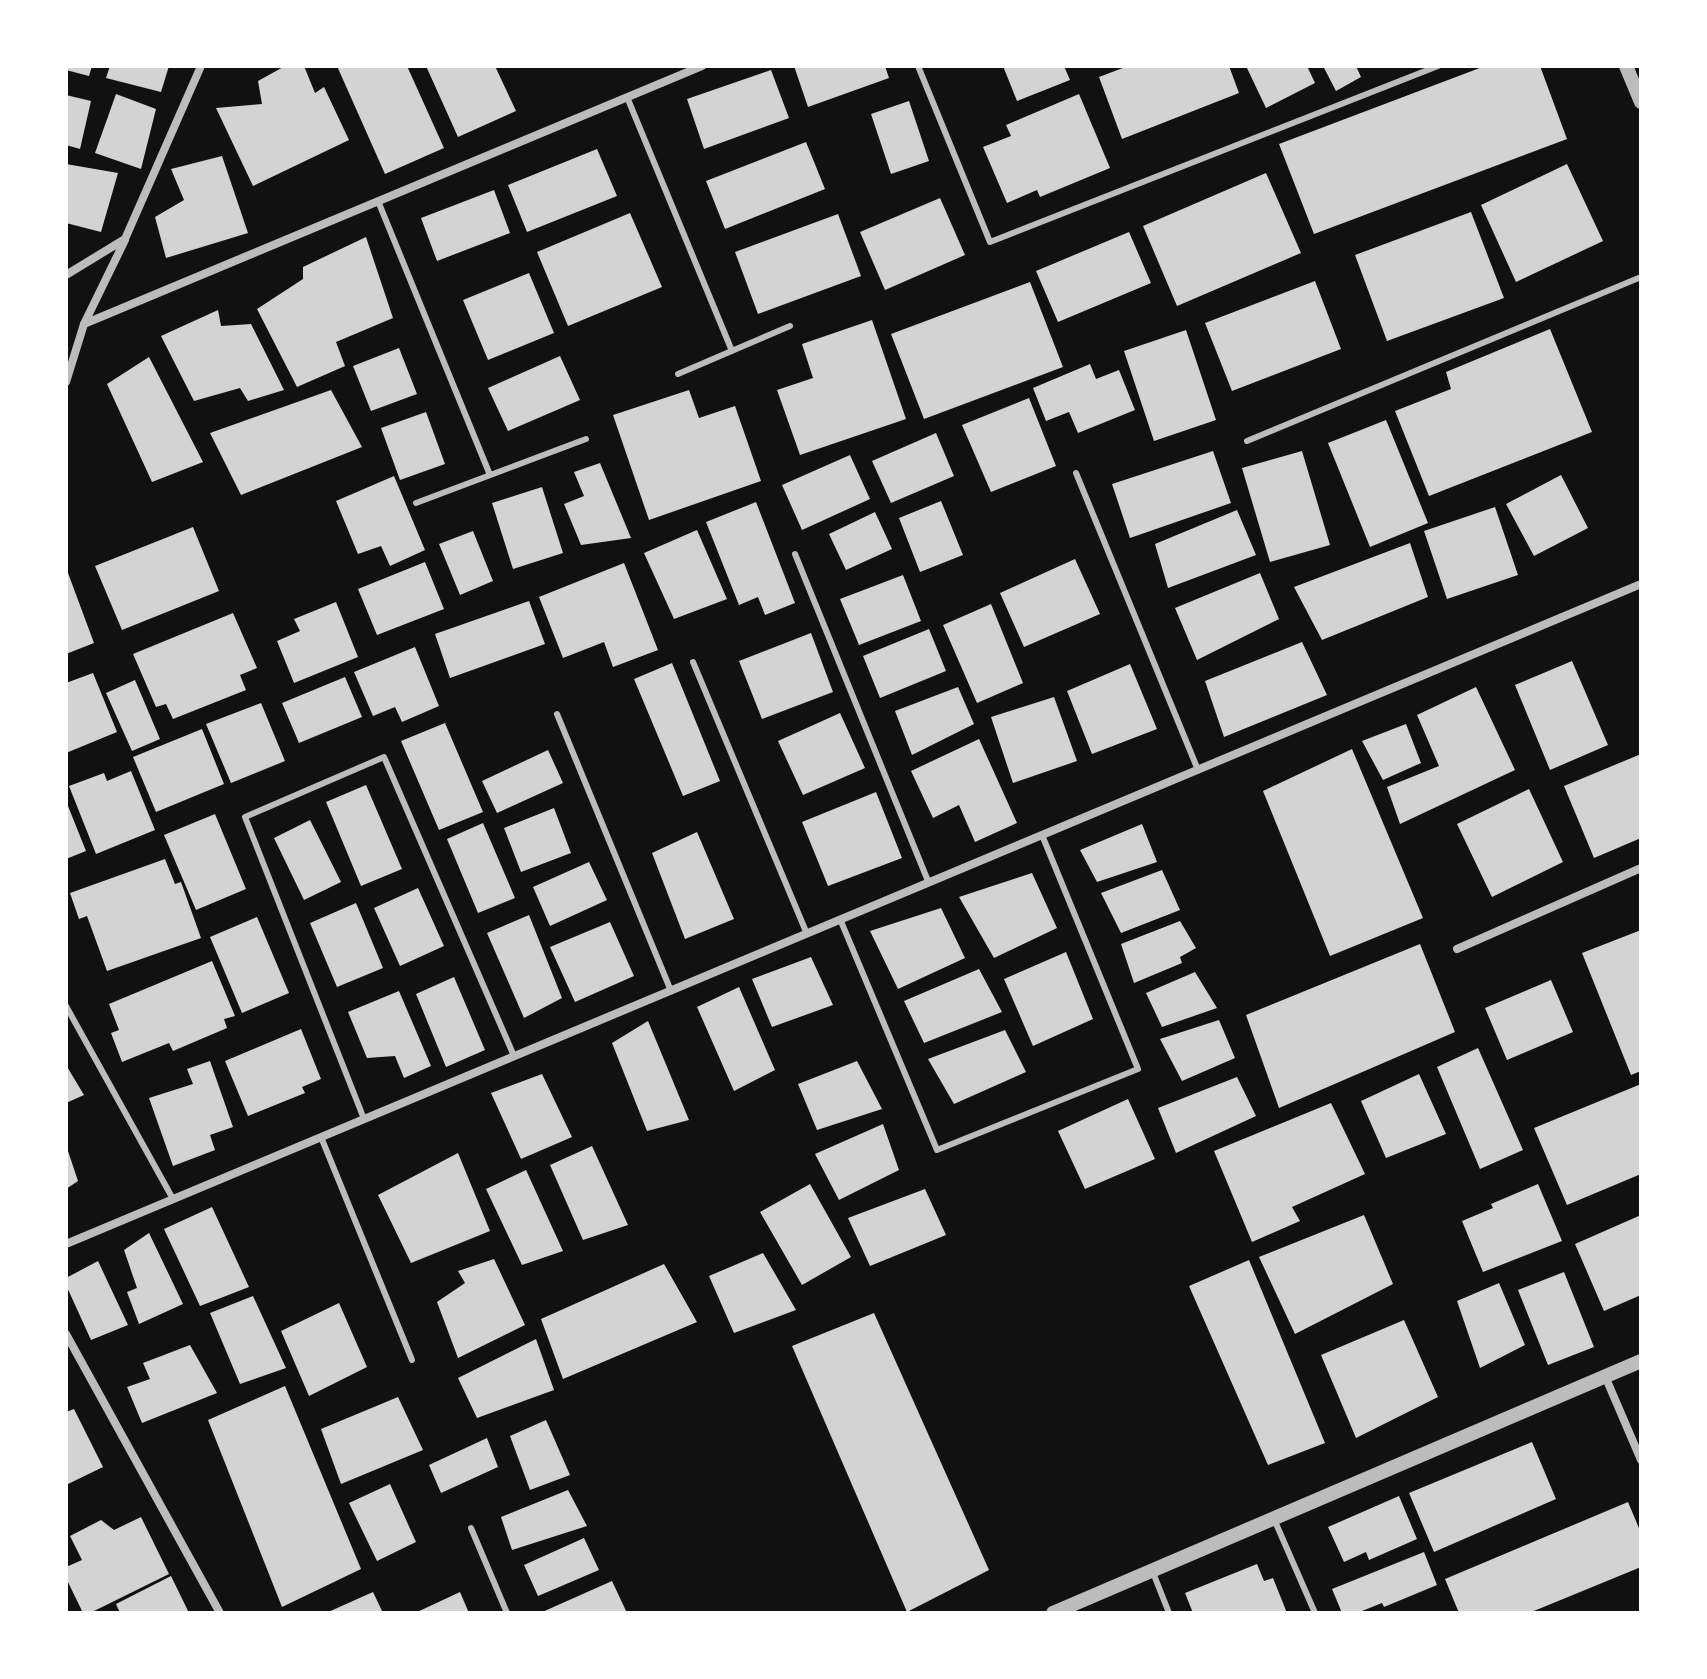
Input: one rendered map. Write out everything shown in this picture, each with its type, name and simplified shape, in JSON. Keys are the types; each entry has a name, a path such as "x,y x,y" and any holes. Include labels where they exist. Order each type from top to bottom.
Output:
{"street":[{"path":"66,382 84,324 201,66"},
{"path":"84,324 702,66"},
{"path":"1626,66 1641,102"},
{"path":"66,275 125,239"},
{"path":"66,1244 1641,584"},
{"path":"1457,949 1641,868"},
{"path":"66,1334 220,1613"},
{"path":"1053,1613 1641,1361"},
{"path":"1605,1376 1641,1460"}],"lane":[{"path":"918,66 990,242 1438,66"},
{"path":"627,97 732,351"},
{"path":"378,201 490,475"},
{"path":"1247,441 1641,277"},
{"path":"678,374 790,326"},
{"path":"416,503 586,439"},
{"path":"1076,473 1198,770"},
{"path":"795,554 928,881"},
{"path":"693,662 807,934"},
{"path":"557,714 671,991"},
{"path":"364,1119 245,817 384,757 514,1056"},
{"path":"840,918 937,1150 1138,1069 1042,835"},
{"path":"66,1006 173,1199"},
{"path":"321,1137 412,1360"},
{"path":"1274,1519 1315,1613"},
{"path":"471,1528 507,1613"},
{"path":"1152,1570 1169,1613"}],"building":[{"path":"66,66 92,66 89,76 66,70"},
{"path":"110,66 169,66 161,92 106,78"},
{"path":"285,66 304,66 315,93 324,87 349,140 253,186 216,108 262,104 258,81"},
{"path":"337,66 407,66 444,148 385,174"},
{"path":"426,66 495,66 516,111 458,137"},
{"path":"794,66 885,66 889,78 808,107"},
{"path":"1003,66 1064,66 1070,80 1017,101"},
{"path":"1128,66 1229,66 1239,93 1122,139 1099,77"},
{"path":"1246,66 1307,66 1315,83 1266,108"},
{"path":"1323,66 1356,66 1361,77 1336,91"},
{"path":"1485,66 1540,66 1567,139 1314,234 1279,144"},
{"path":"771,70 789,118 704,149 687,99"},
{"path":"116,94 156,109 141,169 95,153"},
{"path":"1079,94 1110,168 1040,197 1037,190 1007,203 983,147 1011,136 1006,125"},
{"path":"66,95 91,101 80,149 66,145"},
{"path":"909,101 929,161 891,174 871,114"},
{"path":"806,142 825,189 725,229 706,181"},
{"path":"597,149 617,196 527,232 508,185"},
{"path":"222,156 248,233 166,258 155,217 184,200 171,169"},
{"path":"66,164 118,173 101,232 66,223"},
{"path":"1567,164 1603,241 1516,282 1481,205"},
{"path":"1266,173 1301,253 1177,306 1143,226"},
{"path":"494,190 510,233 437,261 421,218"},
{"path":"940,198 965,255 885,290 860,232"},
{"path":"1471,212 1504,298 1387,341 1355,255"},
{"path":"630,213 662,287 568,326 537,252"},
{"path":"838,214 861,276 758,314 735,252"},
{"path":"1129,232 1151,283 1058,322 1036,271"},
{"path":"366,237 393,318 336,342 345,366 297,387 257,309 303,279 303,267"},
{"path":"529,273 554,333 488,360 463,300"},
{"path":"1315,281 1341,349 1232,391 1205,323"},
{"path":"1030,282 1063,367 924,419 891,334"},
{"path":"218,310 221,326 251,324 284,390 248,401 240,388 194,401 161,336"},
{"path":"872,320 906,419 800,455 777,390 813,378 802,344"},
{"path":"1550,329 1592,432 1429,496 1395,411 1451,389 1446,372"},
{"path":"1186,330 1216,420 1154,441 1124,351"},
{"path":"399,348 417,394 371,411 353,366"},
{"path":"560,356 580,400 508,431 488,388"},
{"path":"149,357 203,462 152,482 107,384"},
{"path":"1090,364 1096,379 1119,370 1135,410 1078,433 1069,412 1046,421 1033,388"},
{"path":"331,390 362,447 241,495 210,433"},
{"path":"689,390 699,418 735,406 761,481 649,520 613,415"},
{"path":"1029,398 1056,466 991,492 962,425"},
{"path":"426,412 445,464 400,480 381,428"},
{"path":"1386,420 1428,523 1370,547 1328,443"},
{"path":"936,433 954,476 891,503 872,461"},
{"path":"1213,451 1231,503 1130,538 1112,484"},
{"path":"1302,451 1330,545 1270,562 1242,468"},
{"path":"850,455 870,499 802,530 782,485"},
{"path":"600,463 631,538 581,545 564,504 584,496 574,472"},
{"path":"1561,475 1588,528 1534,556 1506,504"},
{"path":"394,476 425,550 390,566 381,546 358,554 336,501"},
{"path":"542,487 563,553 513,569 492,503"},
{"path":"941,501 963,555 920,572 899,518"},
{"path":"756,502 795,603 765,615 758,597 739,605 706,522"},
{"path":"1495,507 1518,575 1447,599 1424,531"},
{"path":"1237,510 1256,555 1168,588 1155,544"},
{"path":"875,512 892,549 846,570 829,534"},
{"path":"193,527 219,591 122,630 95,566"},
{"path":"697,530 727,599 674,619 644,553"},
{"path":"473,531 493,581 460,595 439,544"},
{"path":"1410,543 1428,597 1322,640 1294,587"},
{"path":"1075,559 1100,614 1024,647 1000,593"},
{"path":"425,562 444,609 377,635 358,589"},
{"path":"624,563 658,650 613,667 604,642 563,658 539,597"},
{"path":"1260,573 1279,619 1197,660 1175,608"},
{"path":"66,574 94,643 66,654"},
{"path":"903,575 921,621 859,645 840,599"},
{"path":"529,601 545,644 450,678 435,634"},
{"path":"336,602 358,657 294,683 277,641 300,631 294,619"},
{"path":"991,604 1023,683 977,703 943,625"},
{"path":"233,613 257,668 240,675 246,690 173,719 166,704 156,707 133,654"},
{"path":"929,629 946,671 880,698 863,656"},
{"path":"811,633 833,692 762,719 739,661"},
{"path":"1302,642 1327,695 1224,737 1205,681"},
{"path":"415,647 439,706 402,722 395,707 373,716 354,672"},
{"path":"1572,661 1608,745 1550,770 1515,685"},
{"path":"672,663 720,781 683,796 634,679"},
{"path":"1130,664 1157,729 1092,754 1067,691"},
{"path":"93,673 117,732 66,753 66,683"},
{"path":"345,677 362,717 299,743 282,703"},
{"path":"135,680 160,739 132,751 106,693"},
{"path":"958,687 974,724 912,755 895,711"},
{"path":"1476,687 1515,770 1400,824 1387,787 1439,766 1417,715"},
{"path":"1054,697 1077,761 1013,783 991,717"},
{"path":"261,703 285,761 231,783 206,724"},
{"path":"840,713 865,768 803,795 778,741"},
{"path":"445,723 483,812 439,830 401,741"},
{"path":"1406,724 1421,763 1383,780 1362,741"},
{"path":"202,729 224,784 156,812 133,757"},
{"path":"979,739 1017,823 975,842 959,805 933,818 911,771"},
{"path":"1352,749 1423,918 1330,956 1263,791"},
{"path":"548,750 563,783 497,813 482,781"},
{"path":"1641,754 1641,838 1594,858 1564,786"},
{"path":"131,771 155,830 96,854 69,786 104,773 107,781"},
{"path":"366,785 402,869 361,886 326,802"},
{"path":"1529,789 1563,862 1492,897 1457,824"},
{"path":"876,792 902,858 828,886 802,822"},
{"path":"66,801 86,851 66,859"},
{"path":"554,808 571,853 521,872 504,828"},
{"path":"215,814 246,889 196,910 164,835"},
{"path":"310,820 341,882 304,900 274,838"},
{"path":"483,823 515,898 478,913 447,839"},
{"path":"1142,824 1157,862 1097,882 1080,850"},
{"path":"697,832 734,919 685,939 652,853"},
{"path":"165,859 175,884 181,882 201,938 107,971 87,916 79,919 70,893"},
{"path":"589,862 607,900 550,926 533,887"},
{"path":"1162,870 1180,910 1121,933 1101,893"},
{"path":"1032,873 1057,928 994,958 959,897"},
{"path":"418,888 444,946 400,966 374,908"},
{"path":"356,903 383,968 337,987 310,923"},
{"path":"941,908 965,958 898,989 870,931"},
{"path":"529,915 562,998 524,1018 487,933"},
{"path":"257,917 289,993 242,1013 210,937"},
{"path":"1180,921 1196,948 1180,957 1182,963 1134,983 1121,944"},
{"path":"610,922 634,976 575,1002 550,947"},
{"path":"1641,930 1641,1071 1631,1075 1582,953"},
{"path":"1420,944 1455,1032 1279,1108 1246,1015"},
{"path":"1066,952 1093,1019 1033,1046 1004,979"},
{"path":"811,957 833,1005 772,1027 752,979"},
{"path":"212,961 235,1016 224,1019 227,1028 173,1051 169,1043 122,1062 111,1033 119,1030 109,1004"},
{"path":"979,969 1002,1012 924,1043 904,1001"},
{"path":"1195,972 1217,1008 1162,1027 1146,993"},
{"path":"454,977 485,1050 446,1067 416,994"},
{"path":"1551,980 1573,1032 1507,1060 1485,1008"},
{"path":"739,987 775,1070 734,1091 697,1007"},
{"path":"399,991 431,1066 404,1078 395,1056 367,1058 348,1012"},
{"path":"1219,1020 1235,1058 1182,1081 1160,1039"},
{"path":"648,1021 689,1120 647,1131 612,1043"},
{"path":"301,1029 321,1079 302,1087 305,1093 248,1116 225,1061"},
{"path":"1005,1030 1026,1072 954,1104 928,1059"},
{"path":"1478,1048 1523,1150 1480,1169 1437,1067"},
{"path":"210,1061 233,1127 210,1135 215,1150 173,1166 149,1098 193,1084 187,1069"},
{"path":"857,1061 882,1109 817,1130 798,1084"},
{"path":"66,1065 84,1095 66,1103"},
{"path":"542,1074 572,1137 521,1159 491,1093"},
{"path":"1419,1074 1446,1134 1386,1158 1361,1101"},
{"path":"1237,1077 1256,1116 1176,1153 1158,1108"},
{"path":"1641,1084 1641,1174 1567,1205 1534,1128"},
{"path":"1128,1099 1155,1159 1085,1189 1058,1131"},
{"path":"1331,1103 1365,1174 1292,1207 1300,1221 1252,1242 1214,1151"},
{"path":"883,1124 899,1170 839,1200 815,1154"},
{"path":"66,1145 78,1181 66,1189"},
{"path":"592,1146 628,1225 583,1240 550,1165"},
{"path":"458,1153 490,1231 411,1263 378,1195"},
{"path":"526,1170 563,1251 522,1265 486,1189"},
{"path":"810,1184 851,1257 802,1285 760,1212"},
{"path":"1538,1184 1562,1241 1483,1272 1462,1221 1493,1208 1491,1204"},
{"path":"925,1189 946,1235 870,1266 848,1218"},
{"path":"212,1207 249,1287 200,1306 164,1229"},
{"path":"1364,1215 1393,1284 1295,1334 1259,1257"},
{"path":"1641,1215 1641,1295 1604,1311 1575,1244"},
{"path":"149,1233 183,1304 139,1324 127,1292 137,1288 124,1250"},
{"path":"763,1253 796,1310 734,1333 709,1276"},
{"path":"494,1259 525,1325 458,1358 437,1302 465,1283 458,1271"},
{"path":"1249,1260 1325,1443 1268,1465 1189,1286"},
{"path":"98,1261 128,1325 91,1340 66,1285 66,1278"},
{"path":"664,1264 697,1322 563,1379 541,1319"},
{"path":"1564,1272 1594,1347 1548,1365 1518,1290"},
{"path":"1499,1283 1525,1345 1480,1368 1457,1301"},
{"path":"253,1296 286,1368 240,1384 210,1313"},
{"path":"339,1303 367,1367 309,1396 281,1331"},
{"path":"874,1313 989,1570 907,1612 792,1346"},
{"path":"1404,1320 1438,1397 1356,1438 1321,1355"},
{"path":"536,1339 554,1390 477,1418 458,1378"},
{"path":"190,1345 217,1393 142,1423 127,1387 150,1379 143,1363"},
{"path":"285,1386 361,1569 282,1607 208,1420"},
{"path":"398,1397 423,1450 341,1484 321,1429"},
{"path":"74,1409 103,1467 66,1485 66,1412"},
{"path":"546,1420 570,1475 530,1490 510,1436"},
{"path":"487,1438 498,1467 441,1493 429,1465"},
{"path":"1532,1442 1556,1499 1434,1552 1409,1493"},
{"path":"390,1484 416,1542 377,1561 349,1503"},
{"path":"568,1490 587,1526 512,1550 501,1517"},
{"path":"1399,1496 1417,1539 1369,1560 1366,1552 1344,1562 1328,1527"},
{"path":"1628,1502 1641,1533 1641,1567 1529,1613 1459,1613 1445,1579"},
{"path":"141,1517 169,1574 90,1613 83,1613 66,1578 66,1567 82,1560 70,1536 101,1520 114,1530"},
{"path":"584,1538 599,1570 538,1596 524,1565"},
{"path":"1424,1552 1437,1585 1384,1607 1382,1603 1357,1613 1342,1613 1332,1589"},
{"path":"1257,1564 1264,1581 1273,1578 1287,1613 1193,1613 1185,1593"},
{"path":"171,1576 189,1613 120,1613 116,1604"},
{"path":"612,1581 627,1613 540,1613"},
{"path":"373,1592 383,1613 326,1613"},
{"path":"460,1592 469,1613 415,1613"}]}
